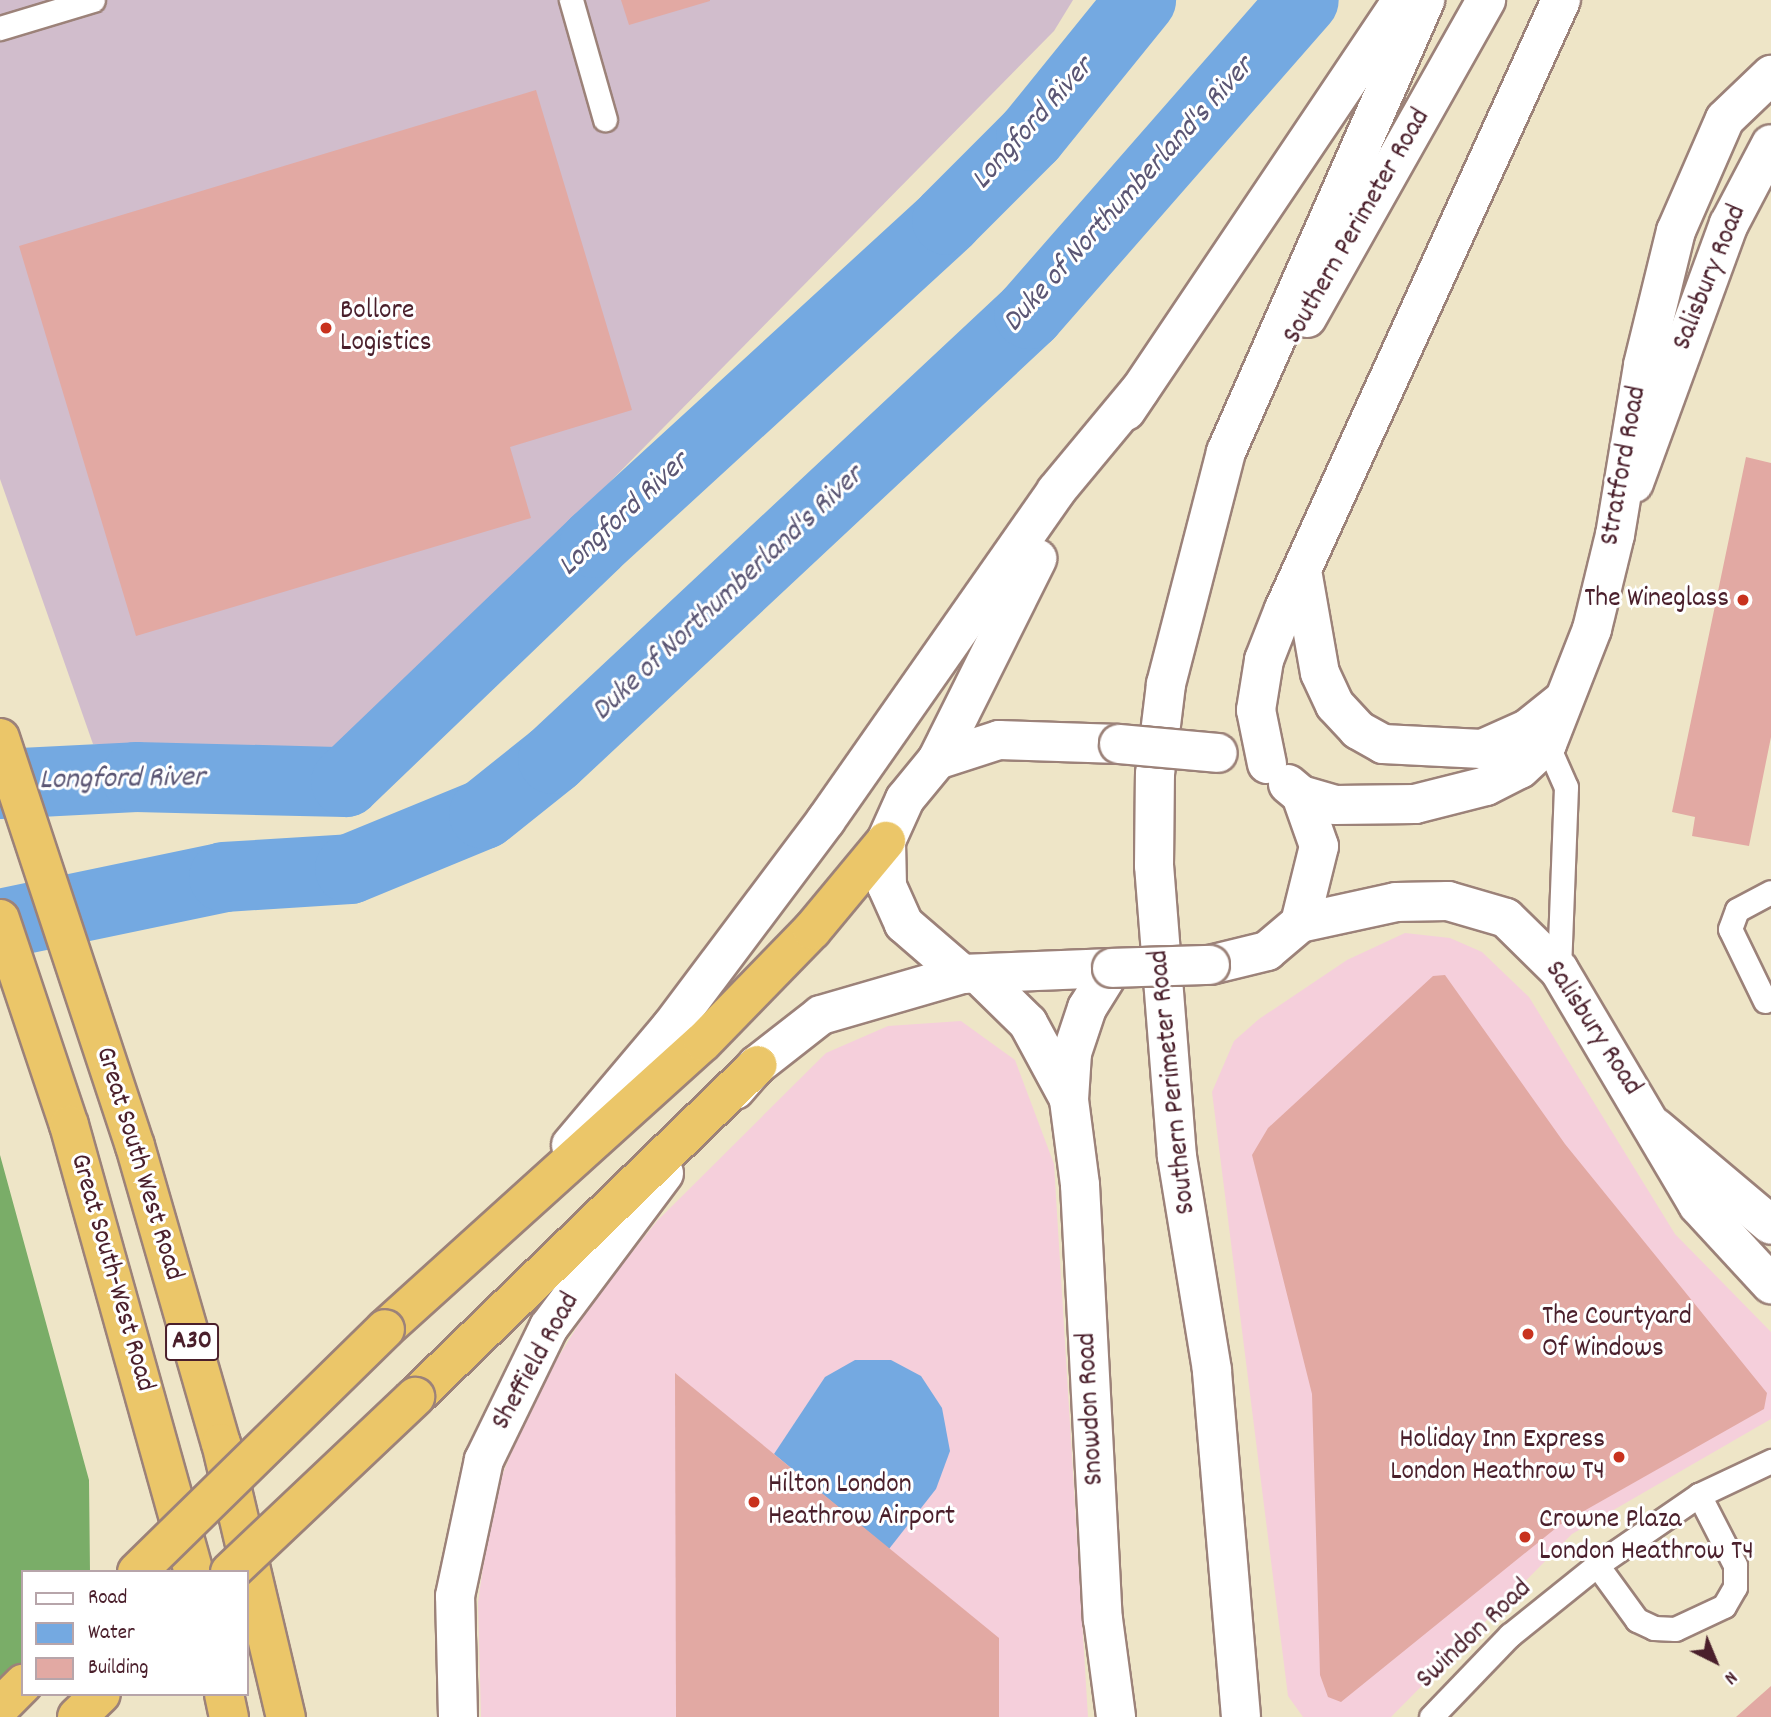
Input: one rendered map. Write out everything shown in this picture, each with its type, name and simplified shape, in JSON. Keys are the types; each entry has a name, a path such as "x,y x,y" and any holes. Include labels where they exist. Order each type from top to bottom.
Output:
{"highway":[{"name":"Great South West Road","path":"0,738 79,971 221,1443 286,1717"},
{"path":"139,1570 385,1329 522,1202 703,1042 812,930 886,841"},
{"name":"Great South-West Road","path":"0,919 69,1125 193,1570"},
{"path":"232,1570 757,1065"},
{"path":"77,1717 99,1696"},
{"path":"224,1696 229,1717"}],"street":[{"path":"886,841 905,799 937,760 1012,599 1139,391 1402,0"},
{"name":"Southern Perimeter Road","path":"1241,1717 1212,1370 1178,1157 1154,866 1167,684 1226,452 1425,0"},
{"name":"Southern Perimeter Road","path":"1226,452 1353,243 1486,0"},
{"path":"1267,764 1256,710 1264,660 1561,0"},
{"name":"Stratford Road","path":"1301,795 1335,805 1415,804 1486,786 1520,769 1547,744 1574,687 1615,535 1643,365 1676,231 1725,119 1771,75"},
{"name":"Salisbury Road","path":"1615,535 1728,224 1771,144"},
{"path":"522,1202 670,1028 826,820 1056,491 1139,391"},
{"path":"1303,576 1325,684 1358,730 1383,744 1482,749 1527,729 1574,687"},
{"path":"937,760 999,740 1119,744 1218,753 1267,764 1301,795 1319,846 1300,923"},
{"name":"Snowdon Road","path":"886,841 887,886 904,924 970,974 1028,1023 1053,1059 1069,1100"},
{"name":"Salisbury Road","path":"1300,923 1396,902 1448,901 1506,918 1559,970 1656,1128 1771,1225"},
{"name":"Sheffield Road","path":"458,1717 455,1596 484,1460 507,1407 549,1327 643,1198 757,1065 821,1015 970,974 1210,965 1266,951 1300,923"},
{"name":"Snowdon Road","path":"1112,968 1087,1008 1072,1053 1069,1100 1080,1185 1103,1619 1116,1717"},
{"path":"1656,1128 1698,1205 1771,1284"}],"lane":[{"path":"0,28 93,0"},
{"path":"571,0 605,119"},
{"path":"1547,744 1566,787 1559,970"},
{"path":"1765,1001 1730,929 1737,910 1771,892"},
{"name":"Swindon Road","path":"1431,1717 1510,1635 1597,1565 1699,1495 1771,1461"},
{"path":"1597,1565 1637,1620 1654,1628 1675,1629 1724,1606 1735,1587 1735,1565 1699,1495"}],"shaded area":[{"path":"0,0 1073,0 1054,31 339,757 93,744 0,479"},
{"path":"1405,933 1450,938 1482,952 1529,997 1675,1234 1771,1332 1771,1419 1572,1534 1391,1717 1303,1717 1288,1696 1212,1092 1234,1041 1259,1019 1347,960"},
{"path":"961,1021 1015,1060 1054,1164 1088,1717 481,1717 478,1603 492,1501 533,1398 593,1301 657,1221 826,1053 888,1026"}],"green space":[{"path":"0,1155 89,1480 90,1570 21,1570 21,1669 7,1684 0,1677"}],"water":[{"path":"855,1360 891,1360 921,1376 942,1408 950,1451 936,1489 889,1549 774,1454 825,1377"}],"building":[{"path":"621,0 710,0 710,1 629,25"},
{"name":"Bollore Logistics","path":"536,90 632,410 510,447 531,518 136,636 19,246"},
{"name":"The Wineglass","path":"1746,457 1771,463 1771,737 1749,846 1692,836 1695,817 1672,812"},
{"path":"1445,975 1565,1144 1767,1393 1764,1409 1561,1524 1341,1702 1328,1697 1320,1675 1312,1394 1252,1155 1268,1128 1433,976"},
{"name":"Hilton London Heathrow Airport","path":"675,1373 999,1638 999,1717 676,1717"},
{"path":"1771,1686 1771,1717 1736,1717"}],"waterway":[{"name":"Longford River","path":"0,784 136,777 346,782 595,543 947,220 1031,136 1141,0"},
{"name":"Duke of Northumberland's River","path":"0,924 224,877 350,869 484,814 553,759 1029,314 1304,0"}],"place":[{"name":"Bollore Logistics","path":"326,328"},
{"name":"The Wineglass","path":"1743,600"},
{"name":"The Courtyard Of Windows","path":"1528,1334"},
{"name":"Holiday Inn Express London Heathrow T4","path":"1619,1457"},
{"name":"Hilton London Heathrow Airport","path":"754,1502"},
{"name":"Crowne Plaza London Heathrow T4","path":"1525,1537"}]}
